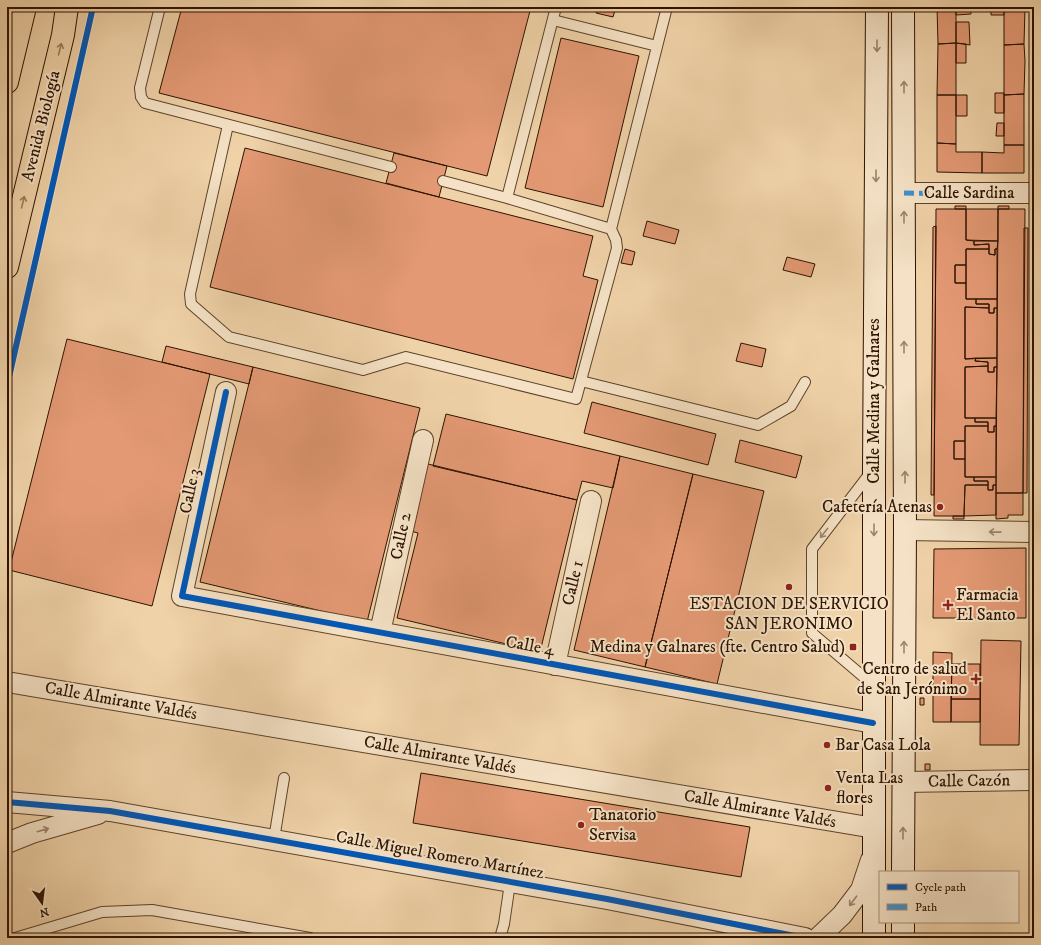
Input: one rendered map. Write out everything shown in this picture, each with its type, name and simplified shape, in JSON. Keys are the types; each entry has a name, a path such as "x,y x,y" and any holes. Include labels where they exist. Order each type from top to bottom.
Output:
{"main road":[{"path":"7,82 25,7"},
{"name":"Avenida Biología","path":"7,267 63,35 67,7"},
{"name":"Calle Medina y Galnares","path":"874,938 873,722 877,7"},
{"name":"Calle Medina y Galnares","path":"903,7 905,530 903,871"},
{"path":"903,923 903,938"}],"street":[{"name":"Calle Sardina","path":"904,193 1034,193"},
{"name":"Calle 3","path":"182,596 226,392"},
{"name":"Calle 2","path":"380,632 422,440"},
{"name":"Calle 1","path":"555,664 591,501"},
{"path":"905,530 1034,532"},
{"name":"Calle 4","path":"182,596 873,722"},
{"name":"Calle Almirante Valdés","path":"7,682 874,828"},
{"name":"Calle Cazón","path":"903,782 1034,780"},
{"name":"Calle Miguel Romero Martínez","path":"7,802 110,811 607,899 766,935 805,938"},
{"path":"7,843 32,833 110,811"},
{"path":"818,938 842,916 861,890 874,852"}],"lane":[{"path":"160,7 140,88 141,97 145,103 391,167"},
{"path":"508,198 556,7"},
{"path":"228,125 190,294 191,304 229,337 363,370 406,358 576,399 617,248 616,240 611,229 667,7"},
{"path":"553,20 657,46"},
{"path":"443,181 508,198 611,229"},
{"path":"581,381 758,425 791,406 805,382"},
{"path":"874,469 812,549 812,633 874,686"},
{"path":"274,839 284,778"},
{"path":"500,938 504,924 510,883"},
{"path":"15,938 102,912 152,910 310,938"}],"building":[{"path":"182,7 531,7 487,176 159,93"},
{"path":"598,7 616,7 613,17 596,13"},
{"path":"937,7 956,7 956,43 938,44"},
{"path":"956,7 971,7 971,14 956,15"},
{"path":"991,7 1004,7 1004,15 991,15"},
{"path":"1004,7 1025,7 1024,44 1004,45"},
{"path":"956,22 969,22 970,45 956,43"},
{"path":"561,38 639,56 603,207 525,188"},
{"path":"956,43 966,44 966,63 956,63"},
{"path":"956,43 956,95 937,95 938,44"},
{"path":"1024,44 1024,94 1004,95 1004,45"},
{"path":"995,93 1004,93 1004,113 995,113"},
{"path":"1024,94 1024,145 1004,145 1004,95"},
{"path":"937,95 956,95 956,144 937,143"},
{"path":"956,95 967,95 967,116 956,116"},
{"path":"997,123 1004,123 1004,136 996,136"},
{"path":"937,143 956,144 956,152 982,152 982,173 937,172"},
{"path":"1004,145 1024,145 1024,173 982,173 982,152 1004,153"},
{"path":"245,148 593,236 583,276 598,280 573,379 210,287"},
{"path":"394,153 447,166 439,197 386,183"},
{"path":"955,206 966,206 966,209 955,209"},
{"path":"998,206 1009,206 1009,209 998,209"},
{"path":"936,209 966,209 966,240 974,241 974,245 989,244 989,249 966,249 966,265 955,265 955,283 966,283 966,299 976,299 976,304 989,304 989,308 965,307 965,359 976,358 975,361 988,362 988,366 965,367 965,418 975,418 975,422 988,422 988,426 965,426 965,441 954,441 954,459 965,459 965,477 974,477 974,481 988,481 988,485 965,485 964,516 934,516"},
{"path":"966,209 998,209 998,241 966,240"},
{"path":"998,209 1025,209 1023,493 996,493"},
{"path":"647,221 679,230 675,244 643,236"},
{"path":"936,226 934,495 931,495 933,227"},
{"path":"1024,228 1028,228 1027,493 1023,493"},
{"path":"974,241 998,241 997,249 995,249 995,255 989,254 989,244 974,245"},
{"path":"625,249 635,252 632,265 621,263"},
{"path":"966,249 989,249 989,254 995,255 995,249 997,249 997,299 966,299"},
{"path":"787,257 815,264 811,277 783,270"},
{"path":"955,265 966,265 966,283 955,283"},
{"path":"976,299 997,299 997,308 994,308 994,313 989,313 989,304 976,304"},
{"path":"965,307 989,308 989,313 994,313 994,308 997,308 997,358 965,359"},
{"path":"67,339 210,374 152,606 9,570"},
{"path":"741,343 766,349 762,367 736,361"},
{"path":"166,346 253,367 249,384 162,362"},
{"path":"976,358 997,358 997,367 994,367 994,372 988,372 988,362 975,361"},
{"path":"988,366 988,372 994,372 994,367 997,367 996,418 965,418 965,367"},
{"path":"253,367 420,408 367,622 200,582"},
{"path":"592,402 716,434 708,465 584,433"},
{"path":"446,414 620,456 613,488 582,481 577,500 433,466"},
{"path":"975,418 996,418 994,432 988,432 988,422 975,422"},
{"path":"965,426 988,426 988,432 994,432 994,426 996,426 996,477 965,477"},
{"path":"740,440 802,456 796,478 735,462"},
{"path":"954,441 965,441 965,459 954,459"},
{"path":"620,456 693,474 645,667 574,650"},
{"path":"424,463 577,500 540,652 397,618 418,533 407,530"},
{"path":"693,474 764,491 717,684 645,667"},
{"path":"974,477 996,477 996,485 993,485 993,490 988,490 988,481 974,481"},
{"path":"965,485 988,485 988,490 993,490 993,485 996,485 996,515 964,516"},
{"path":"996,493 1023,493 1023,515 1008,515 1008,518 996,519"},
{"path":"953,516 964,516 964,519 953,519"},
{"path":"1026,548 1026,618 933,618 934,549"},
{"path":"981,640 1021,641 1019,745 980,745"},
{"path":"933,652 952,653 951,722 933,722"},
{"path":"952,664 980,664 980,699 951,699"},
{"path":"920,698 924,698 924,705 920,705"},
{"path":"951,699 980,699 980,722 951,722"},
{"path":"925,764 930,764 930,770 925,770"},
{"name":"Tanatorio Servisa","path":"421,773 750,827 741,877 413,823"}],"marked path":[{"path":"904,193 945,194"}],"cycle path":[{"path":"7,386 93,7"},
{"path":"226,392 182,596 873,723"},
{"path":"7,802 110,811 607,899 805,938"}],"place":[{"name":"Cafetería Atenas","path":"940,507"},
{"name":"ESTACION DE SERVICIO SAN JERONIMO","path":"789,587"},
{"name":"Farmacia El Santo","path":"948,605"},
{"name":"Medina y Galnares (fte. Centro Salud)","path":"853,647"},
{"name":"Centro de salud de San Jerónimo","path":"976,679"},
{"name":"Bar Casa Lola","path":"827,745"},
{"name":"Venta Las flores","path":"828,788"},
{"name":"Tanatorio Servisa","path":"581,825"}]}
